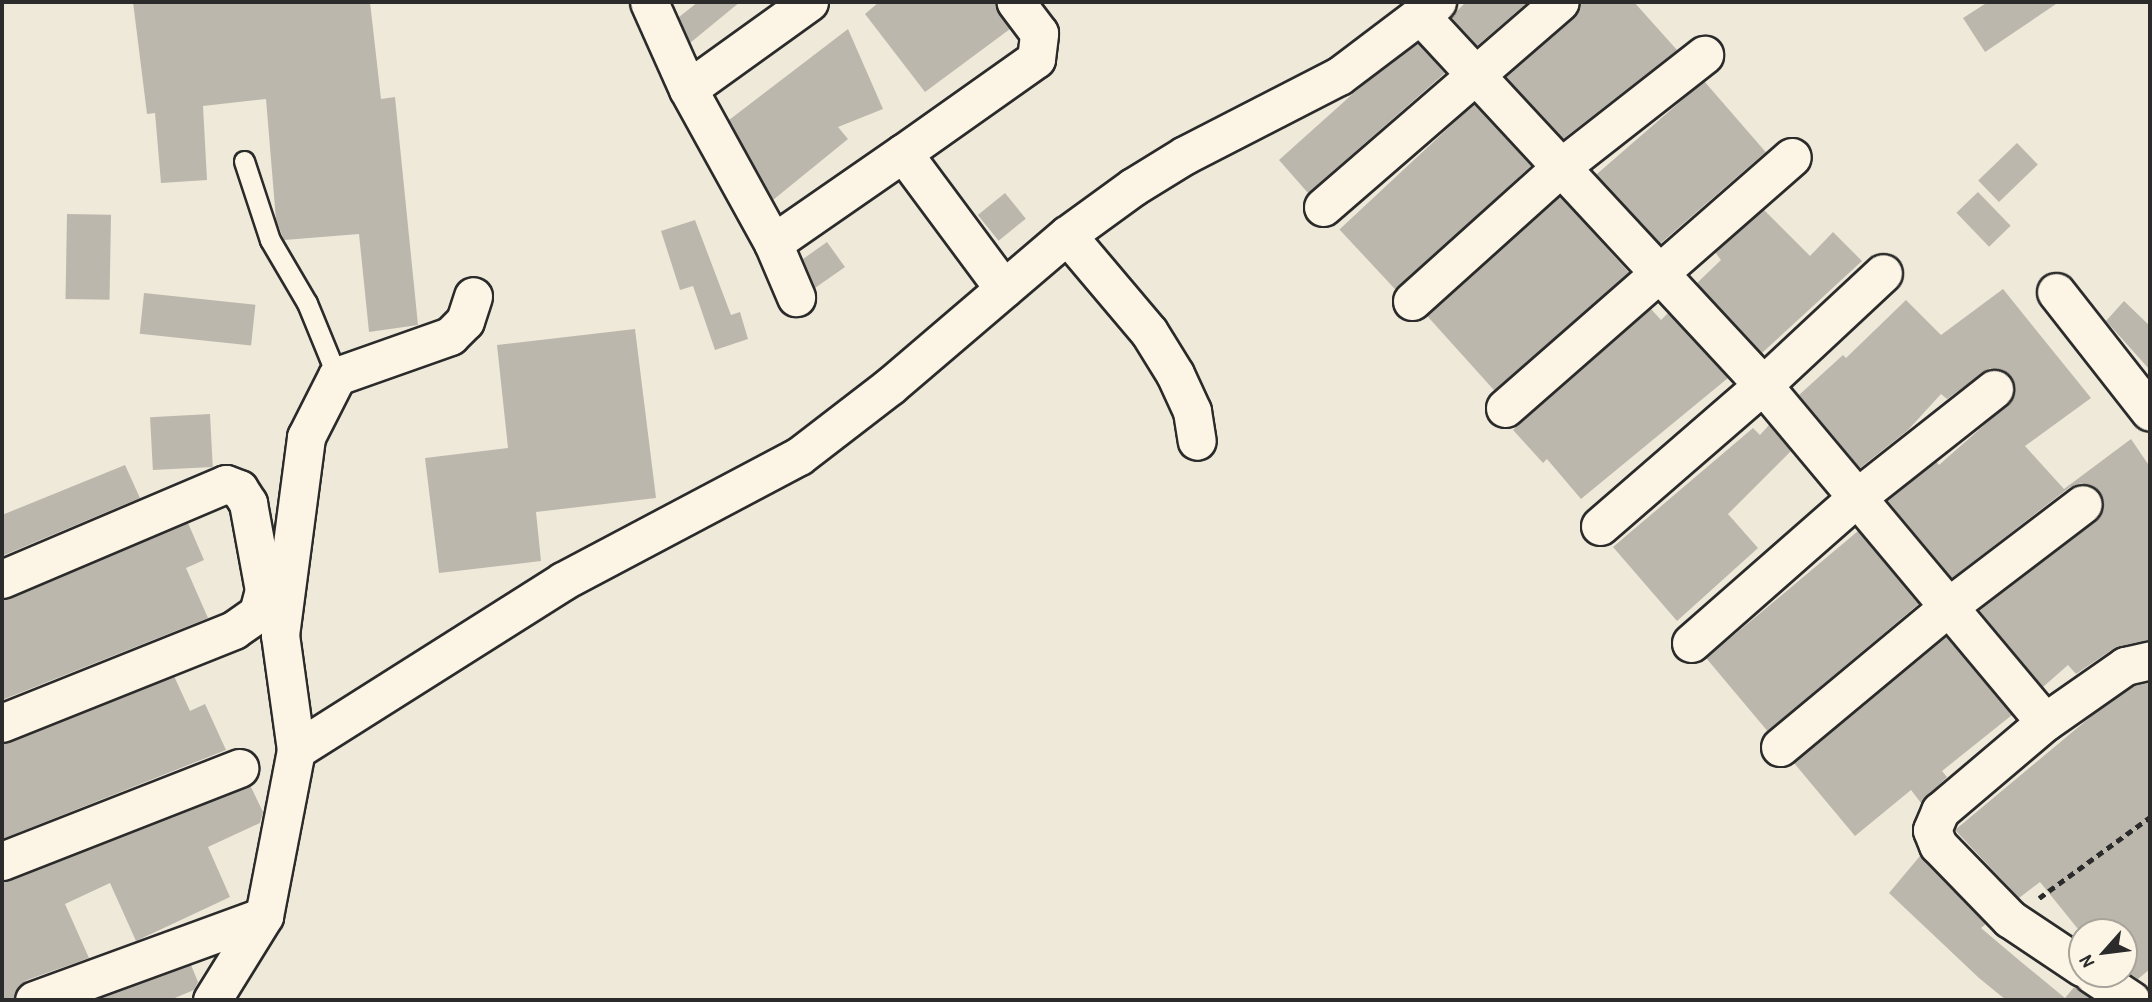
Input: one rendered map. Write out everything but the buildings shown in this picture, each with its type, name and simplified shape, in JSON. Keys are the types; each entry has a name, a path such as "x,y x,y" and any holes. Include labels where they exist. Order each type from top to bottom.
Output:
{"street":[{"path":"649,2 688,89 773,243 796,297"},
{"path":"688,89 809,2"},
{"path":"773,243 1036,59 1039,33 1016,2"},
{"path":"1323,207 1473,73 1560,2"},
{"path":"296,750 563,581 799,456 1067,235 1185,155 1339,76 1429,8 1473,73 1763,385 2045,722"},
{"path":"1412,301 1561,167 1704,55"},
{"path":"903,153 1004,289"},
{"path":"1505,408 1792,157"},
{"path":"1067,235 1162,353 1192,411 1197,441"},
{"path":"1600,526 1763,385 1883,273"},
{"path":"2056,292 2150,412"},
{"path":"212,1000 264,916 296,750 279,635 290,535 306,437 337,376 450,336 465,321 473,296"},
{"path":"1691,643 1856,498 1994,389"},
{"path":"2,579 226,484 239,489 248,503 264,590 258,613 234,631 2,723"},
{"path":"1780,747 1949,606 2083,504"},
{"path":"2068,958 2010,919 1938,845 1932,830 1940,811 2045,722 2125,666 2150,660"},
{"path":"2,861 239,768"},
{"path":"34,1000 264,916"},
{"path":"2113,988 2131,1000"}],"lane":[{"path":"244,161 270,240 307,303 337,376"}],"path":[{"path":"2010,919 2150,817"}]}
